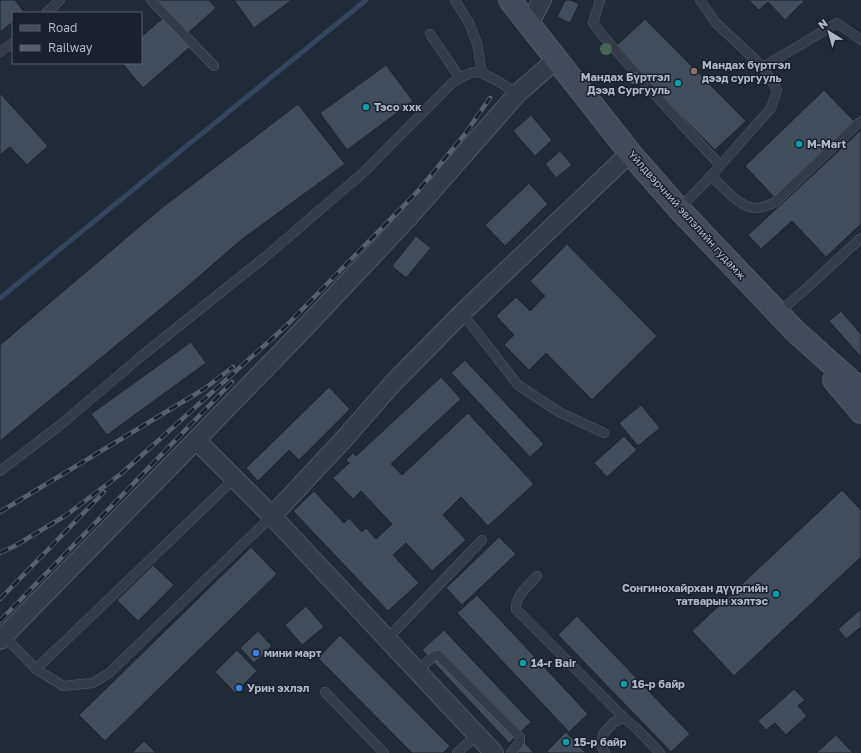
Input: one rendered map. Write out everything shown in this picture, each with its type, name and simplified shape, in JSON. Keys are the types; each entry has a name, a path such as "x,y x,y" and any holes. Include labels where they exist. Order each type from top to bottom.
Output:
{"main road":[{"name":"Үйлдвэрчний эвлэлийн гудамж","path":"510,0 630,153 679,209 796,332 861,412"},
{"name":"Үйлдвэрчний эвлэлийн гудамж","path":"796,332 861,390"}],"street":[{"path":"529,24 542,0"},
{"path":"2,638 196,440 409,217 518,93 557,59"},
{"path":"272,516 344,440 394,382 462,313 630,153"},
{"path":"196,440 272,516 494,753"}],"lane":[{"path":"47,12 60,0"},
{"path":"151,0 214,66"},
{"path":"455,0 469,23 477,43 482,73"},
{"path":"600,0 593,23 676,118 720,165"},
{"path":"679,209 772,108 777,90 764,67 716,23 700,0"},
{"path":"764,67 837,23 861,40"},
{"path":"430,34 460,78"},
{"path":"0,52 12,44"},
{"path":"0,471 60,426 144,354 270,253 366,171 452,83 474,72 482,73 518,93"},
{"path":"711,176 739,202 748,208 765,206 774,202 861,121"},
{"path":"778,313 861,238"},
{"path":"462,313 518,385 559,412 604,433"},
{"path":"36,669 234,479"},
{"path":"2,638 36,669 63,686 93,683 109,673 272,516"},
{"path":"387,639 482,540"},
{"path":"537,576 518,596 516,609 660,753"},
{"path":"417,671 434,656 438,655 520,737 520,742 511,753"},
{"path":"325,692 379,751"},
{"path":"605,753 601,745 602,734 614,722 624,718"},
{"path":"457,753 477,735"}],"building":[{"path":"0,0 15,0 24,12 12,12 12,23 0,32"},
{"path":"155,0 209,0 216,8 187,34"},
{"path":"234,0 292,0 254,28"},
{"path":"565,0 571,0 579,4 570,23 557,17"},
{"path":"749,0 805,0 785,20 768,2 759,10"},
{"path":"163,18 190,47 143,88 123,64 142,64 142,36"},
{"name":"Мандах Бүртгэл Дээд Сургууль","path":"645,19 746,121 715,150 650,85 616,46"},
{"name":"Тэсо ххк","path":"386,65 413,101 347,150 320,113"},
{"name":"M-Mart","path":"824,90 854,121 774,197 745,166"},
{"path":"0,93 48,146 27,165 10,147 0,155"},
{"path":"298,104 345,164 241,240 181,292 0,441 0,345 159,210"},
{"path":"531,115 552,140 535,156 513,131"},
{"path":"861,130 861,224 826,257 792,221 761,249 748,235"},
{"path":"560,151 572,165 556,178 545,164"},
{"path":"529,183 548,204 505,246 485,225"},
{"path":"416,236 431,248 406,278 392,266"},
{"path":"567,244 657,336 592,400 546,353 529,370 504,345 514,335 496,316 516,297 530,311 545,296 530,281"},
{"path":"841,311 861,334 861,357 829,321"},
{"path":"191,342 206,363 107,435 91,414"},
{"path":"465,360 544,444 530,457 451,373"},
{"path":"441,377 461,399 391,464 402,475 468,413 534,484 488,526 461,497 443,515 466,540 432,571 406,543 393,555 419,583 388,611 293,511 314,491 344,523 349,518 362,532 366,528 376,539 392,524 361,491 353,499 333,478 349,463 346,460 353,453 356,456"},
{"path":"329,387 350,409 299,460 289,450 258,481 246,468"},
{"path":"641,405 660,428 638,446 619,423"},
{"path":"624,436 637,450 607,477 594,463"},
{"name":"Сонгинохайрхан дүүргийн татварын хэлтэс","path":"842,490 861,510 861,557 734,676 692,631"},
{"path":"499,537 516,554 462,605 446,588"},
{"path":"251,547 277,574 105,741 79,715"},
{"path":"153,565 174,585 138,621 117,600"},
{"name":"14-r Bair","path":"477,595 588,714 569,732 457,613"},
{"path":"306,606 324,627 302,645 285,625"},
{"path":"860,610 861,627 846,639 838,629"},
{"name":"16-р байр","path":"577,616 690,734 671,752 558,635"},
{"path":"444,630 531,722 509,743 422,650"},
{"path":"258,631 272,646 254,663 240,648"},
{"path":"340,635 450,746 443,753 412,753 318,658"},
{"path":"237,650 257,671 235,693 215,672"},
{"path":"794,689 805,700 798,706 807,716 786,735 775,723 766,730 758,721"},
{"name":"15-р байр","path":"566,732 586,753 549,753 547,751"},
{"path":"836,735 853,753 816,753"},
{"path":"144,741 156,753 132,753"},
{"path":"524,742 534,753 514,753"}],"waterway":[{"path":"0,298 366,0"}],"railway":[{"path":"0,553 13,547 65,516 122,473 285,327 418,191 465,134 490,98"},
{"path":"0,512 204,389 233,367"},
{"path":"0,621 232,382"},
{"path":"0,599 104,492"}],"place":[{"name":"Мандах бүртгэл дээд сургууль","path":"694,71"},
{"name":"Мандах Бүртгэл Дээд Сургууль","path":"678,83"},
{"name":"Тэсо ххк","path":"366,107"},
{"name":"M-Mart","path":"799,144"},
{"name":"Сонгинохайрхан дүүргийн татварын хэлтэс","path":"776,594"},
{"name":"мини март","path":"256,653"},
{"name":"14-r Bair","path":"523,663"},
{"name":"16-р байр","path":"624,684"},
{"name":"Урин эхлэл","path":"239,688"},
{"name":"15-р байр","path":"566,742"}]}
